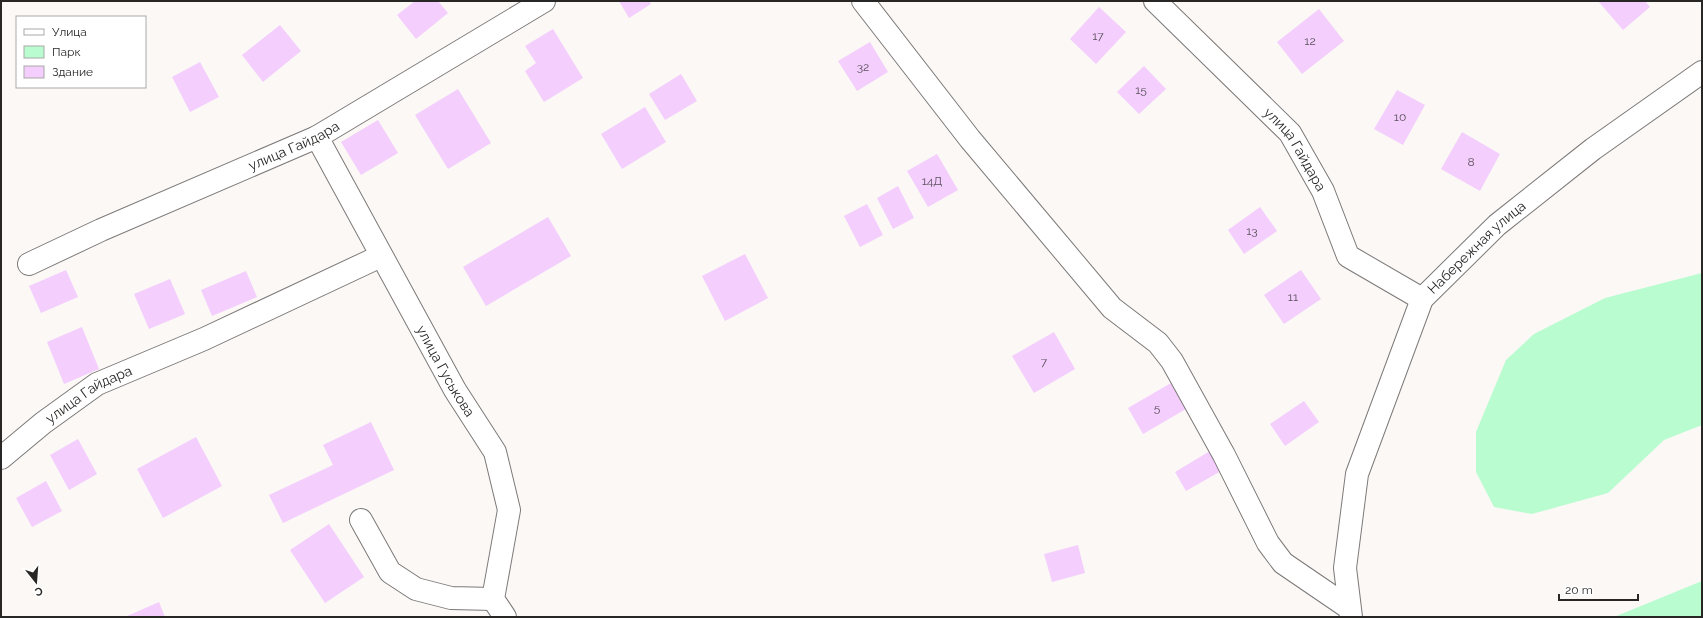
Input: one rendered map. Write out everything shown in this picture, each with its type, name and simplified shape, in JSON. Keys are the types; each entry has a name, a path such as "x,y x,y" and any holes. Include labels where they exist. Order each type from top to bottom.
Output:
{"street":[{"name":"улица Гайдара","path":"29,264 101,230 317,137 544,1"},
{"path":"863,1 970,139 1107,303 1158,343 1172,361 1224,455 1268,543 1283,563 1350,613"},
{"name":"улица Гайдара","path":"1155,1 1290,133 1323,191 1348,256 1422,299"},
{"name":"Набережная улица","path":"1350,613 1345,568 1357,474 1422,299 1497,225 1593,149 1702,72"},
{"name":"улица Гуськова","path":"317,137 455,390 495,452 509,510 493,599"},
{"name":"улица Гайдара","path":"1,458 43,423 97,384 204,339 381,256"},
{"path":"361,520 390,572 416,589 451,598 493,599 505,617"}],"green space":[{"path":"1702,273 1702,425 1664,440 1608,493 1532,514 1494,507 1476,472 1476,432 1506,360 1534,334 1605,298"},
{"path":"1702,581 1702,617 1614,617"}],"building":[{"path":"415,1 438,1 448,13 416,39 397,15"},
{"path":"619,1 649,1 651,4 629,18"},
{"path":"1598,1 1645,1 1650,7 1623,30"},
{"path":"1099,7 1126,32 1096,64 1070,39"},
{"path":"1319,9 1344,41 1302,74 1277,42"},
{"path":"280,25 301,51 263,82 242,55"},
{"path":"553,29 583,78 544,102 525,71 536,63 525,46"},
{"path":"870,42 888,72 857,91 838,61"},
{"path":"200,62 219,97 190,112 172,77"},
{"path":"1144,66 1166,89 1139,114 1117,92"},
{"path":"681,74 697,101 665,120 649,94"},
{"path":"458,89 491,143 448,169 415,115"},
{"path":"1397,90 1425,105 1403,145 1374,129"},
{"path":"645,107 666,142 622,169 601,134"},
{"path":"378,120 398,153 361,175 341,142"},
{"path":"1462,132 1500,154 1480,191 1441,169"},
{"path":"937,154 958,190 928,207 907,171"},
{"path":"898,186 914,218 893,229 877,198"},
{"path":"867,204 883,235 860,247 844,216"},
{"path":"1260,207 1277,231 1244,254 1228,230"},
{"path":"548,217 571,256 486,306 463,267"},
{"path":"745,254 768,298 725,321 702,276"},
{"path":"66,270 78,297 41,313 29,286"},
{"path":"1301,270 1321,299 1284,324 1264,295"},
{"path":"246,271 257,297 212,316 201,290"},
{"path":"170,279 185,314 149,329 134,294"},
{"path":"82,327 99,369 64,384 47,342"},
{"path":"1054,332 1075,369 1034,393 1012,356"},
{"path":"1171,383 1186,409 1143,434 1128,408"},
{"path":"1304,401 1319,422 1285,446 1270,424"},
{"path":"371,422 394,470 283,523 269,495 333,465 323,445"},
{"path":"196,437 222,486 163,518 137,469"},
{"path":"78,439 97,474 69,490 50,455"},
{"path":"1210,451 1221,471 1186,491 1175,472"},
{"path":"46,481 62,511 32,527 16,498"},
{"path":"329,524 364,577 325,603 290,550"},
{"path":"1078,545 1085,573 1052,582 1044,554"},
{"path":"159,602 165,617 125,617"}]}
